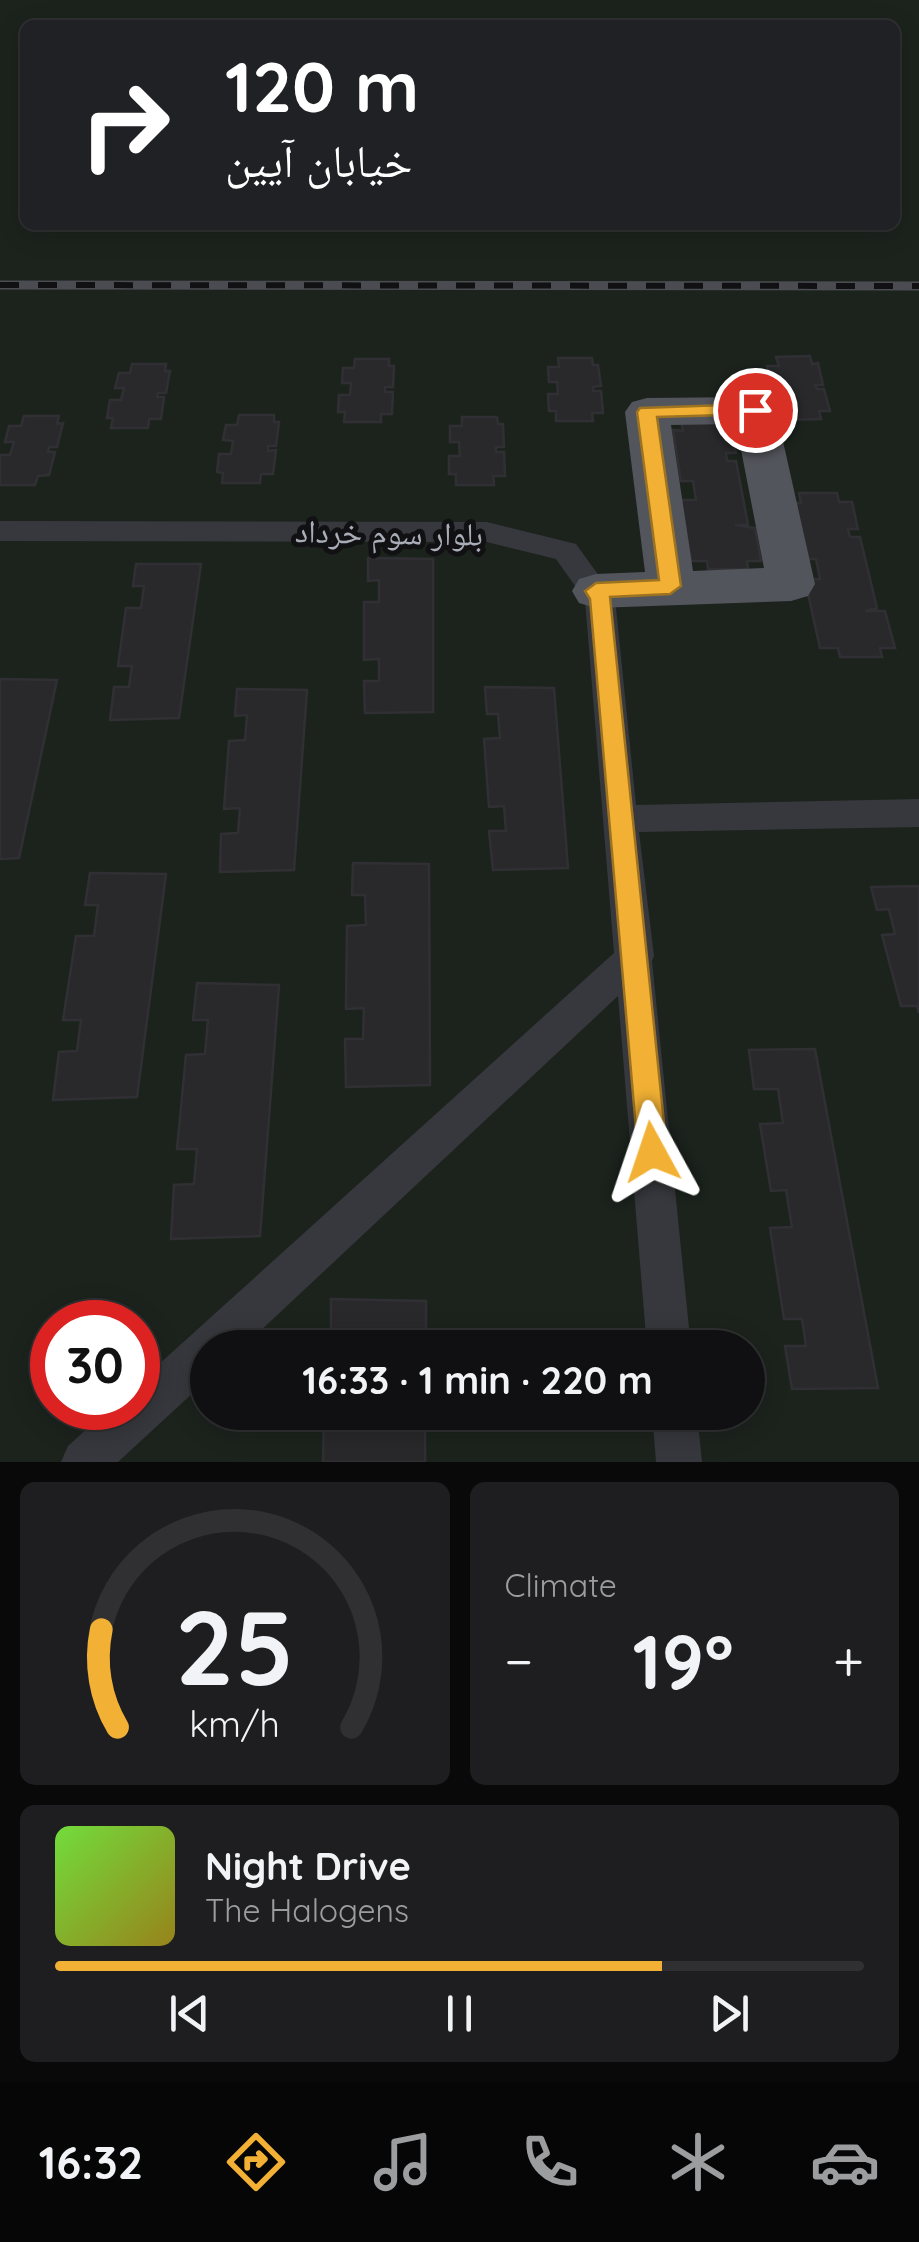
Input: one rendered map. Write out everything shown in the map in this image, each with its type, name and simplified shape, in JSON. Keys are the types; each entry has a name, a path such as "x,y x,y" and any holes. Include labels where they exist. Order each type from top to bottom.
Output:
{"main road":[{"path":"596,591 791,584 755,410 646,412 670,586"}],"street":[{"name":"بلوار سوم خرداد","path":"0,531 488,532 566,551 600,598 667,1330"},
{"path":"623,819 919,813"},
{"path":"228,1330 636,956"},
{"path":"84,1462 190,1365"},
{"path":"676,1430 679,1462"}],"shaded area":[{"path":"0,0 919,0 919,1462 0,1462"}],"building":[{"path":"810,356 812,364 818,363 823,385 815,385 824,389 830,411 819,411 821,419 785,420 782,410 776,410 772,393 782,392 779,380 771,380 767,366 779,366 776,357"},
{"path":"558,358 592,358 593,365 598,365 601,386 593,387 593,391 601,391 603,413 592,413 593,421 556,421 556,411 549,411 548,394 558,394 557,382 549,382 548,367 559,367"},
{"path":"355,359 389,359 389,366 394,366 393,387 385,387 385,392 393,392 392,414 381,414 381,422 344,422 345,412 338,412 339,395 350,395 351,383 342,383 343,368 354,368"},
{"path":"132,364 166,364 165,371 170,371 166,393 158,393 157,397 164,397 161,419 149,419 148,428 111,428 113,418 107,418 110,400 121,400 124,388 115,388 119,373 130,373"},
{"path":"239,415 274,415 274,422 279,422 276,446 268,446 268,451 276,450 273,474 261,474 260,483 222,483 223,473 217,472 219,454 231,454 233,441 223,440 226,425 237,425"},
{"path":"24,416 59,416 57,424 63,423 57,447 49,447 48,452 55,452 49,475 38,476 35,485 0,485 0,455 10,455 14,442 5,442 9,426 21,426"},
{"path":"462,417 497,417 498,424 503,424 504,447 496,447 496,452 504,452 505,476 493,476 494,485 456,485 456,474 449,474 449,456 460,456 459,442 450,442 450,426 462,426"},
{"path":"681,421 718,421 720,429 731,429 736,453 726,453 727,461 736,461 748,525 735,525 755,528 761,561 747,561 748,569 708,569 707,561 691,561 681,500 696,500 693,481 681,481 673,430 683,431"},
{"path":"799,493 837,493 839,502 852,502 858,529 848,529 850,537 860,537 877,608 865,611 885,611 895,648 880,648 882,657 840,657 838,648 820,648 805,580 820,579 816,559 803,559 791,503 801,503"},
{"path":"368,558 433,559 433,712 365,713 364,681 379,681 379,659 364,660 364,602 379,602 379,580 368,581"},
{"path":"136,564 201,564 179,718 110,720 114,687 129,687 132,666 118,666 126,608 141,608 144,586 133,586"},
{"path":"0,679 57,680 19,858 0,859"},
{"path":"485,687 554,688 568,868 493,870 489,831 506,831 504,806 489,807 484,739 500,738 498,714 487,714"},
{"path":"237,689 307,690 294,870 220,872 221,834 238,833 240,808 224,809 229,741 245,740 247,715 235,716"},
{"path":"353,863 429,864 430,1085 346,1087 345,1039 363,1039 364,1008 346,1009 347,926 366,925 365,895 352,895"},
{"path":"90,873 166,874 137,1097 53,1100 59,1052 77,1051 81,1020 63,1020 76,936 94,936 98,905 85,905"},
{"path":"919,886 919,1013 917,1006 901,1006 882,935 895,934 889,909 877,910 871,887"},
{"path":"197,983 279,985 260,1236 171,1239 174,1185 194,1184 197,1149 177,1149 186,1055 205,1054 208,1020 193,1020"},
{"path":"815,1049 878,1388 792,1389 785,1346 806,1346 802,1319 784,1319 770,1228 792,1227 786,1190 771,1191 760,1124 783,1123 778,1089 754,1089 749,1050"},
{"path":"331,1299 426,1301 426,1330 331,1330"},
{"path":"324,1430 425,1430 425,1462 323,1462"}],"railway":[{"path":"0,285 919,286"}],"route":[{"path":"652,1152 626,853 600,598 596,591 670,586 646,412 755,410"}]}
